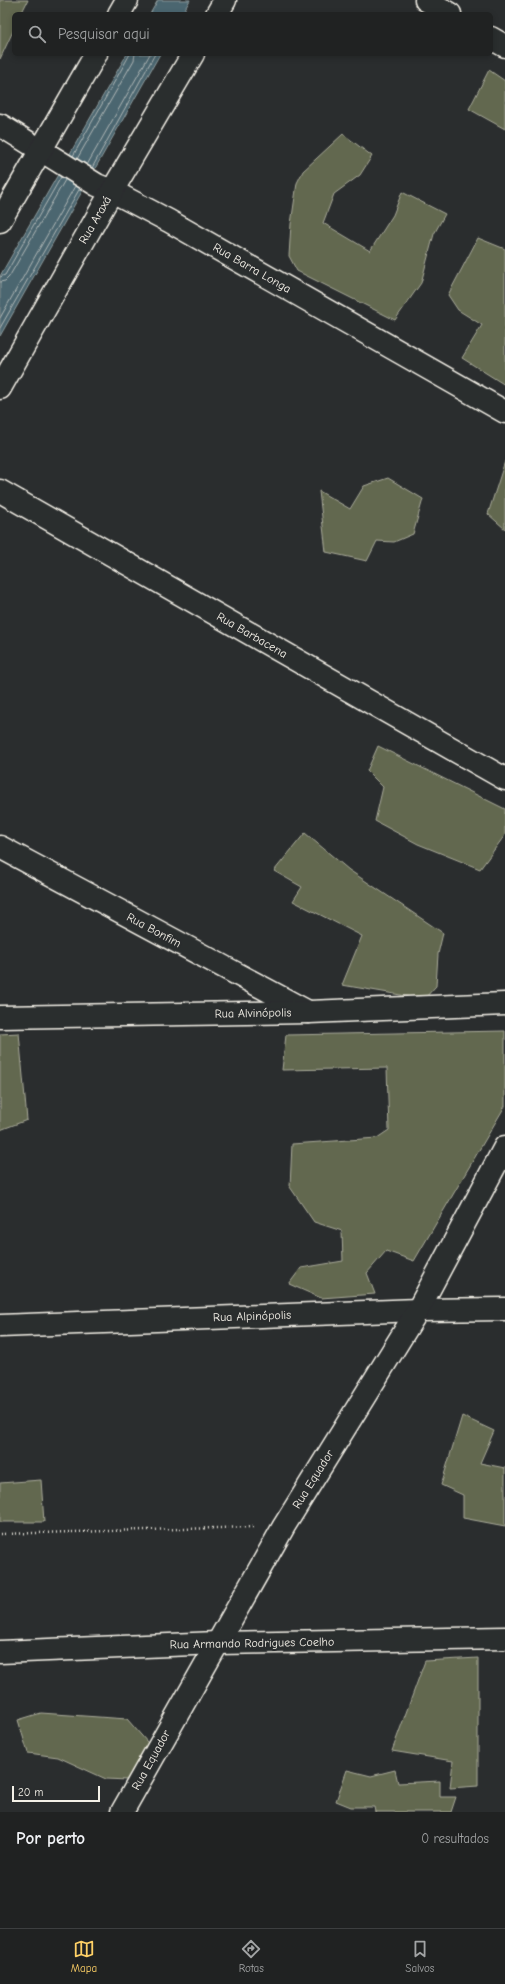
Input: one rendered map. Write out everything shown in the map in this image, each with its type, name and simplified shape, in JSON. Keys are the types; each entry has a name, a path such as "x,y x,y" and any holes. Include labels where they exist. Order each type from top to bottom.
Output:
{"street":[{"path":"120,12 127,0"},
{"path":"218,12 225,0"},
{"path":"426,0 447,12"},
{"path":"493,39 505,46"},
{"path":"0,221 47,154 95,56"},
{"name":"Rua Araxá","path":"0,388 105,188 192,56"},
{"name":"Rua Barra Longa","path":"0,125 105,188 505,412"},
{"name":"Rua Barbacena","path":"0,491 505,779"},
{"name":"Rua Bonfim","path":"0,847 309,1012"},
{"name":"Rua Alvinópolis","path":"0,1017 309,1012 505,1004"},
{"name":"Rua Equador","path":"122,1812 284,1526 418,1310 505,1147"},
{"name":"Rua Alpinópolis","path":"0,1326 418,1310 505,1309"},
{"name":"Rua Armando Rodrigues Coelho","path":"0,1652 217,1643 505,1638"}],"path":[{"path":"0,1534 284,1526"}],"green space":[{"path":"0,0 28,0 22,12 12,12 12,33 0,59"},
{"path":"489,70 505,81 505,129 469,109"},
{"path":"343,134 372,156 360,175 334,194 323,223 370,251 393,215 402,192 445,214 434,234 421,283 395,320 297,271 289,256 291,224 297,183 303,171"},
{"path":"478,238 505,249 505,385 462,358 482,325 458,310 448,295"},
{"path":"505,461 505,529 488,514"},
{"path":"388,478 423,499 413,534 394,542 377,541 367,561 326,552 319,491 350,509 364,486"},
{"path":"378,746 505,809 505,835 480,869 418,844 375,821 383,787 367,771"},
{"path":"305,833 349,870 443,933 438,954 436,986 424,999 342,985 362,936 293,901 302,887 274,871"},
{"path":"505,1031 505,1106 414,1261 386,1251 367,1273 375,1294 321,1298 289,1284 301,1268 343,1261 342,1231 314,1222 290,1187 292,1144 377,1138 389,1130 387,1068 282,1070 286,1035"},
{"path":"19,1033 27,1120 0,1130 0,1034"},
{"path":"462,1416 494,1431 480,1463 505,1468 505,1526 463,1518 463,1495 441,1485"},
{"path":"41,1480 44,1522 0,1522 0,1483"},
{"path":"478,1658 478,1786 450,1788 453,1761 392,1751 425,1661"},
{"path":"41,1713 127,1719 148,1743 127,1780 106,1779 58,1757 28,1753 18,1720"},
{"path":"347,1770 371,1776 395,1770 398,1783 440,1781 440,1797 456,1797 451,1812 375,1812 374,1807 351,1807 336,1801"}],"water":[{"path":"158,0 190,0 183,12 151,12"},
{"path":"126,56 159,56 0,336 0,276"}]}
